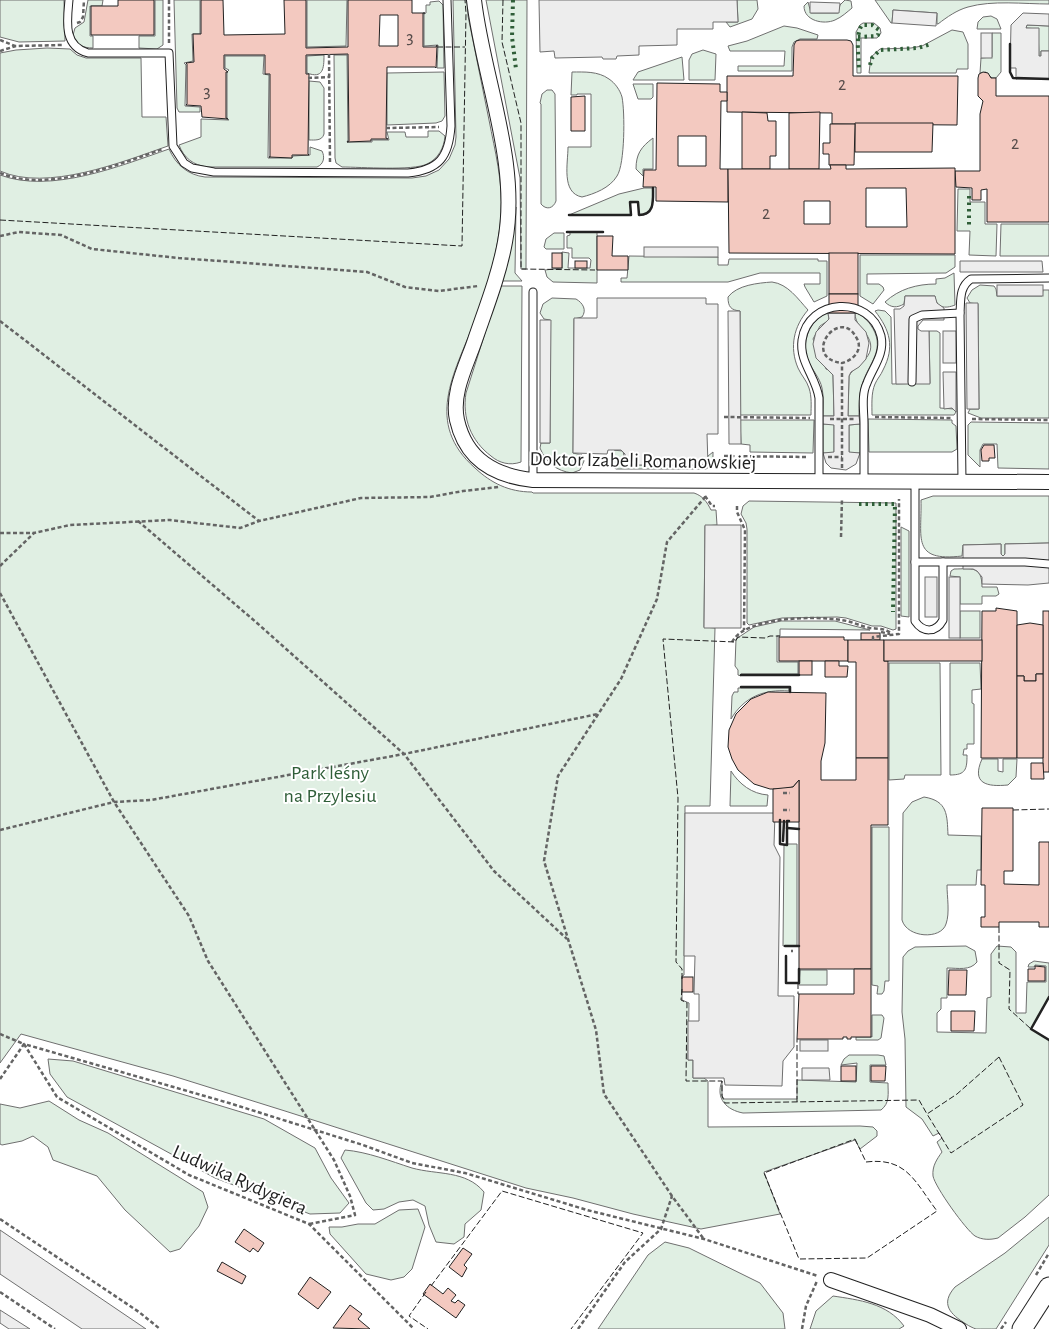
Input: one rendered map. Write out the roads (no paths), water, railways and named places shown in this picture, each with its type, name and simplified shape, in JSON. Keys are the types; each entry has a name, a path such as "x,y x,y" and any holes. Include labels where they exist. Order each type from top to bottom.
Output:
{"street":[{"name":"Doktor Izabeli Romanowskiej","path":"474,0 504,156 508,198 505,243 494,284 460,381 457,395 456,417 462,437 478,459 498,473 510,477 534,480 1049,482"},
{"path":"825,1278 930,1315 959,1329"},
{"path":"1022,1329 1049,1287"}],"lane":[{"path":"69,0 69,35 72,45 77,49 88,53 169,53 174,146 184,163 192,168 203,171 408,173 426,170 437,164 445,155 450,144 447,0"},
{"path":"962,483 960,313 962,289 971,279 1049,278"},
{"path":"533,292 534,480"},
{"path":"818,482 818,391 802,353 804,332 810,320 829,307 847,306 858,309 872,319 879,330 882,341 879,359 864,390 864,482"},
{"path":"912,382 913,319 922,314 960,313"},
{"path":"915,482 915,621 922,629 930,630 936,628 943,620 943,562"},
{"path":"914,562 1025,562 1049,564"}],"park label":[{"name":"Park leśny na Przylesiu","path":"330,784"}]}
